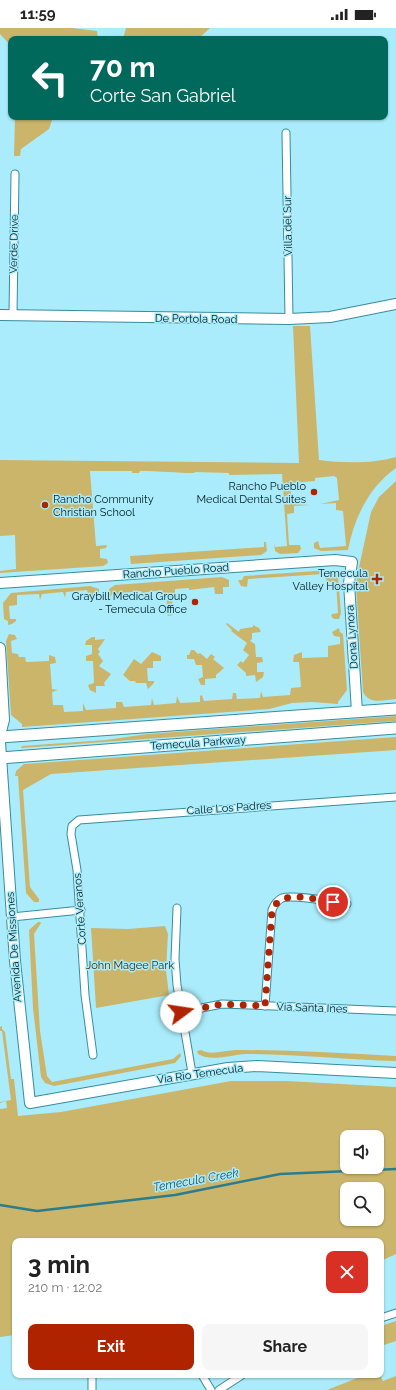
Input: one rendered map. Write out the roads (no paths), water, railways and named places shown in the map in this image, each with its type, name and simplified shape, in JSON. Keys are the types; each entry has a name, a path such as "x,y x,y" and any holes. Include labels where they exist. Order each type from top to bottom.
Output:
{"main road":[{"name":"Temecula Parkway","path":"0,736 396,709"},
{"name":"Temecula Parkway","path":"1,758 396,728"}],"street":[{"name":"Villa del Sur","path":"286,133 290,320"},
{"name":"Verde Drive","path":"13,315 15,174"},
{"name":"De Portola Road","path":"0,315 290,320 330,317 394,303"},
{"name":"Rancho Pueblo Road","path":"0,583 335,560 352,562"},
{"name":"Dona Lynora","path":"352,562 348,583 357,712"},
{"path":"0,648 4,720 0,736"},
{"name":"Avenida De Missiones","path":"0,742 20,1020 30,1103"},
{"name":"Calle Los Padres","path":"71,834 72,826 78,820 86,818 396,797"},
{"name":"Corte Veranos","path":"71,834 78,870 85,995 94,1055"},
{"path":"265,1006 272,910 275,904 281,898 291,897 347,904"},
{"path":"177,908 175,959 181,1012 192,1073"},
{"path":"12,917 81,910"},
{"name":"Via Santa Ines","path":"181,1012 222,1004 396,1012"},
{"name":"Via Rio Temecula","path":"30,1103 192,1073 228,1068 257,1066 396,1073"},
{"path":"384,1317 396,1313"},
{"path":"92,1378 92,1390"},
{"path":"204,1378 211,1390"},
{"path":"219,1390 237,1378"}],"waterway":[{"name":"Temecula Creek","path":"0,1205 37,1211 175,1195 280,1174 396,1169"}],"place":[{"name":"Rancho Pueblo Medical Dental Suites","path":"314,492"},
{"name":"Rancho Community Christian School","path":"45,505"},
{"name":"Temecula Valley Hospital","path":"377,579"},
{"name":"Graybill Medical Group - Temecula Office","path":"195,602"}],"park label":[{"name":"John Magee Park","path":"130,965"}]}
